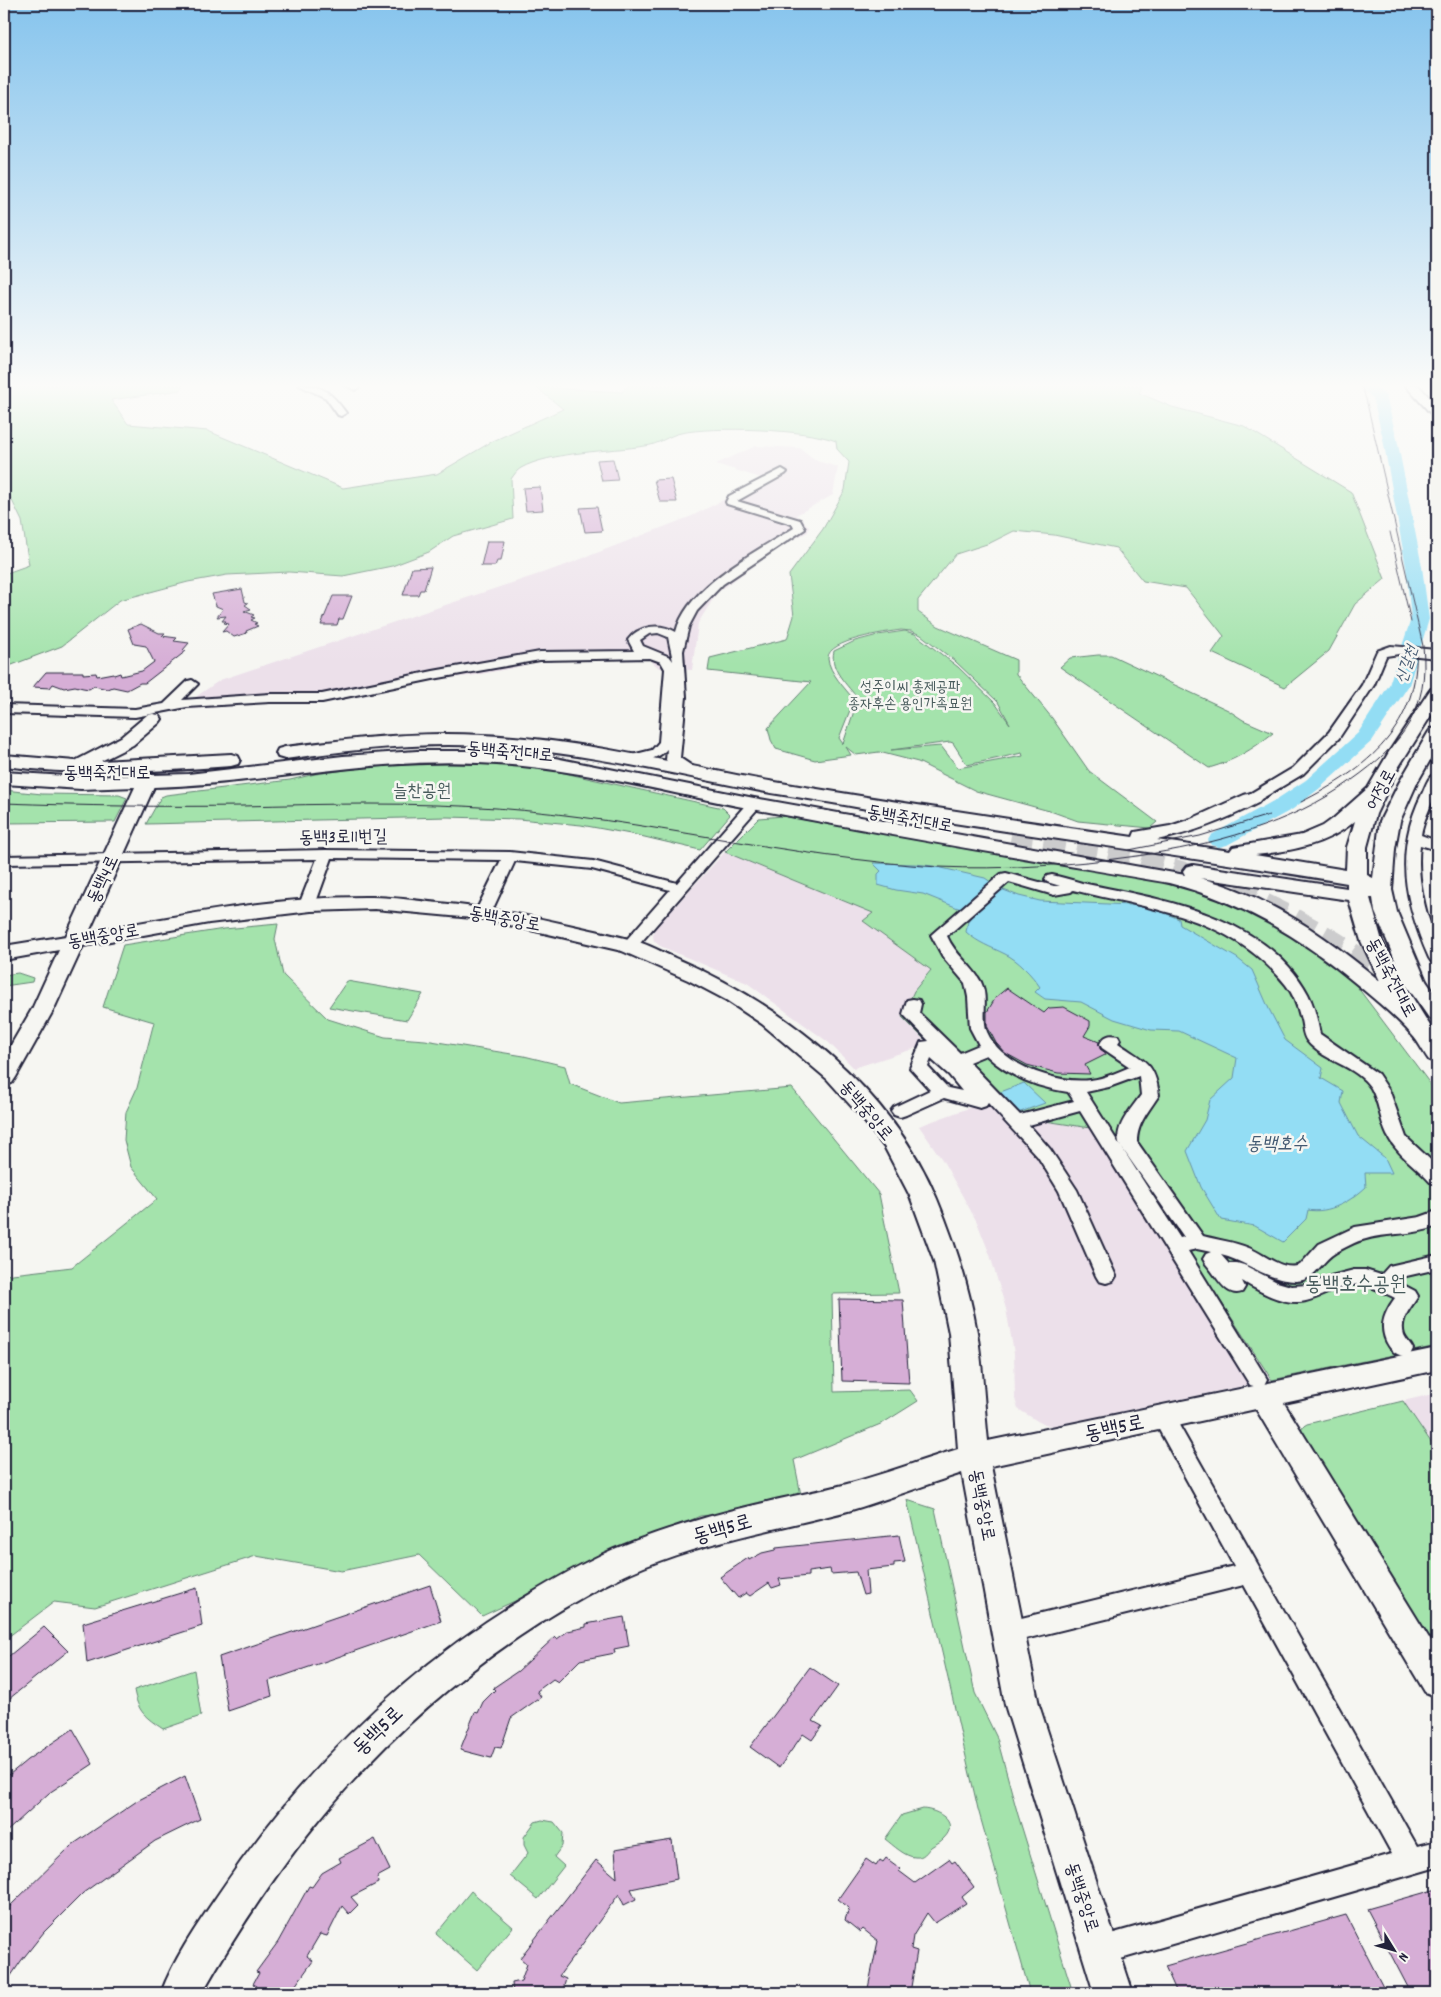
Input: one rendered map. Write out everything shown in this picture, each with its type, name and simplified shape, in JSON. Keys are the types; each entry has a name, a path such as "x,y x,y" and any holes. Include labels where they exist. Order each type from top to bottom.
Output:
{"main road":[{"name":"어정로","path":"1356,887 1358,845 1366,814 1378,788 1437,693"},
{"path":"140,766 140,759 135,750 158,714"},
{"path":"77,766 116,747 158,714"},
{"name":"어정로","path":"1382,890 1384,849 1390,821 1408,783 1437,733"},
{"path":"368,750 403,740"},
{"path":"4,761 77,766 140,766 238,759 354,744 403,740 481,740 531,744 633,759 772,787 975,821 1105,838 1262,862 1356,887"},
{"path":"531,744 575,757"},
{"name":"동백죽전대로","path":"4,771 153,773 408,745 501,748 575,757 1011,842"},
{"name":"동백죽전대로","path":"4,778 81,783 188,780 342,762 417,757 479,757 555,764 754,804 1011,842"},
{"path":"4,783 60,788 145,787 216,783 342,762"},
{"name":"동백4로","path":"4,1077 43,1009 145,787"},
{"path":"1191,851 1232,852 1295,843 1330,830 1378,788"},
{"path":"1105,838 1165,835 1191,828 1251,799"},
{"path":"1011,842 1216,874 1382,890"},
{"path":"1011,842 1170,877 1216,890 1258,908 1332,951 1384,995 1422,1031"},
{"path":"1216,874 1264,874 1271,872 1272,868 1262,862"},
{"name":"동백죽전대로","path":"1356,887 1373,949 1437,1055"},
{"name":"동백죽전대로","path":"1382,890 1386,912 1415,982 1437,1013"},
{"name":"동백중앙로","path":"4,953 209,917 307,905 383,903 483,913 629,946 714,984 752,1007 784,1030 836,1073 896,1144 923,1196 954,1284 963,1333 974,1457 1022,1706 1114,1993"},
{"name":"동백5로","path":"180,1993 208,1942 287,1828 323,1784 372,1734 418,1692 467,1653 512,1622 578,1584 631,1557 771,1514 866,1492 974,1457 1163,1417 1260,1387 1437,1359"},
{"path":"1260,1387 1437,1681"}],"street":[{"path":"691,770 673,760 680,678 679,650 683,626 700,600 721,580 800,529 796,522 731,502 733,498 770,478"},
{"path":"636,646 634,640 639,634 656,630 670,632 683,626"},
{"path":"670,632 674,635 679,650"},
{"path":"614,655 636,646 666,660 671,669 666,742 657,753 633,759"},
{"path":"1251,799 1298,771 1334,735 1353,710 1368,685 1382,654 1391,650 1399,650 1437,654"},
{"path":"4,709 158,714 187,703 270,698 322,698 540,656 654,654"},
{"path":"158,714 174,702 192,684"},
{"path":"1436,951 1419,914 1414,893 1412,850 1418,818 1437,777"},
{"path":"629,946 754,804"},
{"path":"1413,837 1437,846"},
{"path":"307,905 326,854"},
{"name":"동백3로11번길","path":"4,860 326,854 510,856 552,859 593,865 679,888"},
{"path":"483,913 510,856"},
{"path":"1260,1387 1175,1246 1078,1095 1014,1068 989,1048 978,1027 974,984 944,948 939,935 1006,877 1129,895 1193,914 1225,929 1258,950 1279,967 1298,990 1305,1007 1312,1035 1316,1040 1353,1062 1374,1079 1400,1140 1437,1177"},
{"path":"913,1004 911,1014 958,1060 1044,1153 1068,1190 1106,1276"},
{"path":"1112,1040 1108,1044 1144,1068 1148,1078 1150,1095 1131,1123 1128,1132 1128,1143 1197,1242"},
{"path":"958,1060 989,1048"},
{"path":"1016,1122 1099,1084 1144,1068"},
{"path":"900,1111 932,1085"},
{"path":"1175,1246 1197,1242 1243,1253 1272,1270 1297,1274 1307,1270 1326,1249 1362,1232 1423,1224 1437,1218"},
{"path":"1384,1284 1396,1271 1437,1262"},
{"path":"1225,1273 1238,1270 1266,1286 1290,1294 1309,1294 1352,1277 1361,1276 1384,1284 1408,1296 1396,1312 1392,1326 1396,1340 1403,1349"},
{"path":"1163,1417 1411,1862"},
{"path":"1009,1632 1250,1573"},
{"path":"1100,1951 1437,1854"}],"shaded area":[{"path":"761,478 836,478 833,495 796,515 809,527 808,532 778,547 717,593 698,623 692,670 659,668 650,660 640,658 539,661 513,668 471,676 446,678 321,703 284,702 177,710 220,680 563,566 692,516 764,479"},
{"path":"725,852 873,913 864,921 931,970 914,991 938,1041 854,1068 828,1042 747,983 660,946 654,941 655,928"},
{"path":"991,1100 1007,1115 1110,1131 1272,1380 1051,1426 1039,1422 1018,1409 1015,1399 1014,1353 1006,1309 990,1255 977,1222 943,1161 919,1126"},
{"path":"1437,1393 1437,1451 1403,1401"}],"green space":[{"path":"4,478 320,478 343,488 409,478 512,478 513,519 453,536 429,552 392,566 343,576 289,572 227,575 188,582 120,600 62,646 4,668 4,574 29,565 22,521 4,484"},
{"name":"성주이씨 총제공파 종자후손 용인가족묘원","path":"847,478 1329,478 1351,492 1385,579 1355,604 1329,651 1285,687 1212,653 1224,636 1186,588 1143,581 1116,548 1054,535 1014,531 990,543 956,554 918,600 918,612 938,626 1016,660 1016,674 1052,718 1089,771 1157,822 1150,828 1078,821 1053,812 976,791 918,762 879,752 856,755 846,747 851,755 815,760 776,749 768,728 811,682 708,671 710,658 787,639 794,616 789,575 823,529 845,490","holes":["901,630 911,631 921,635 955,661 998,702 1010,724 995,703 958,667 915,634 905,631 855,641 834,651 834,665 858,699 843,744 839,738 854,700 831,669 828,658 830,652 837,646 859,638","953,743 967,765 1022,753 1023,756 958,768 941,746 891,750"]},
{"path":"1111,655 1273,733 1243,754 1209,768 1060,667 1070,658"},
{"name":"늘찬공원","path":"419,762 501,764 546,769 723,808 730,815 700,850 636,835 581,825 519,819 447,817 146,824 161,797 166,795 290,780 315,774 353,769"},
{"path":"4,790 42,794 119,795 127,798 115,822 4,823"},
{"name":"동백호수공원","path":"783,816 940,844 1153,877 1225,899 1284,930 1330,962 1355,984 1437,1093 1437,1346 1272,1380 1110,1131 1006,1115 938,1041 924,1039 902,1017 914,991 931,970 863,921 873,913 725,852 759,818"},
{"path":"278,924 275,939 283,975 328,1019 385,1037 425,1040 524,1056 565,1066 570,1084 619,1103 792,1088 879,1194 899,1293 832,1294 834,1392 910,1390 918,1401 883,1423 794,1460 801,1495 730,1513 700,1516 482,1616 419,1555 341,1571 256,1556 95,1607 54,1602 4,1640 4,1275 72,1267 157,1199 131,1167 124,1140 126,1112 137,1088 154,1022 103,1007 123,945 224,929"},
{"path":"18,973 33,978 32,982 4,986 4,975"},
{"path":"347,981 423,994 407,1020 329,1007"},
{"path":"1403,1401 1437,1451 1437,1657 1301,1432 1302,1427 1307,1424"},
{"path":"907,1500 935,1509 975,1693 997,1738 1018,1815 1073,1993 1030,1993 978,1809"},
{"path":"194,1670 201,1716 163,1729 143,1713 134,1690"},
{"path":"923,1809 940,1814 945,1818 950,1827 943,1839 931,1847 923,1856 907,1855 885,1839 902,1815"},
{"path":"542,1820 554,1822 563,1833 562,1846 554,1857 564,1866 538,1899 510,1876 528,1853 524,1845 524,1837 535,1822"},
{"path":"471,1891 513,1927 477,1970 436,1934"}],"water":[{"name":"동백호수","path":"873,863 933,866 985,878 1001,889 1040,901 1131,905 1160,911 1179,919 1180,925 1237,958 1252,970 1285,1040 1323,1068 1321,1078 1343,1091 1341,1103 1358,1136 1385,1158 1392,1173 1365,1173 1366,1187 1347,1201 1332,1208 1316,1211 1308,1210 1306,1219 1283,1242 1255,1226 1221,1220 1201,1187 1187,1151 1205,1120 1210,1100 1234,1078 1237,1058 1179,1031 1151,1030 1114,1019 1081,1002 1045,999 1035,992 1040,987 1020,964 966,932 968,921 973,914 923,894 878,885 878,874 881,871"},
{"path":"1024,1083 1045,1103 1018,1113 998,1093"}],"building":[{"path":"601,478 618,478 618,480 602,481"},
{"path":"671,479 677,502 660,502 654,480"},
{"path":"540,487 543,510 526,511 523,488"},
{"path":"597,507 602,531 585,532 580,508"},
{"path":"487,541 505,541 501,561 497,561 495,566 481,566"},
{"path":"431,567 424,590 420,590 418,595 403,595 412,568"},
{"path":"242,589 245,602 248,603 245,605 251,609 244,611 254,615 251,617 255,618 251,620 257,623 254,624 258,626 246,631 247,633 234,637 226,631 222,632 229,624 224,623 226,621 222,621 226,616 217,617 223,609 216,606 212,594"},
{"path":"333,596 352,596 343,619 339,619 337,625 321,625"},
{"path":"141,624 159,633 165,633 162,636 177,638 174,641 189,643 183,650 186,651 145,683 140,683 127,690 94,686 89,689 75,686 64,688 53,684 50,688 33,687 46,672 96,673 97,676 120,673 121,676 142,671 154,662 146,646 134,644 128,629"},
{"path":"1007,988 1044,1013 1049,1008 1064,1007 1090,1021 1090,1026 1084,1036 1099,1042 1100,1049 1107,1054 1085,1065 1090,1074 1058,1073 1027,1065 1005,1053 996,1043 987,1026 987,1012 996,997"},
{"path":"839,1299 903,1300 909,1383 842,1381"},
{"path":"899,1535 905,1562 894,1563 894,1567 866,1570 868,1594 863,1595 856,1572 831,1574 830,1569 808,1572 808,1576 779,1579 781,1585 772,1588 769,1583 750,1596 746,1593 738,1598 720,1577 748,1558 749,1560 776,1548"},
{"path":"430,1585 441,1621 269,1681 272,1696 228,1711 219,1657"},
{"path":"197,1588 202,1626 87,1663 83,1623"},
{"path":"624,1617 629,1646 614,1649 615,1653 580,1660 558,1682 553,1679 537,1691 541,1697 511,1718 501,1748 495,1747 491,1758 460,1750 475,1712 478,1713 483,1702 495,1690 493,1688 518,1671 555,1637 557,1639 568,1631 586,1627 586,1624"},
{"path":"44,1627 68,1651 4,1703 4,1660"},
{"path":"810,1667 838,1686 813,1721 822,1726 812,1740 803,1734 779,1768 750,1747"},
{"path":"73,1729 93,1764 49,1793 4,1834 4,1779 27,1760"},
{"path":"185,1776 200,1819 155,1841 83,1893 44,1932 4,1986 4,1914 9,1907 72,1845 137,1801"},
{"path":"375,1839 390,1870 377,1877 378,1883 351,1897 358,1905 349,1914 342,1906 327,1936 320,1934 307,1956 313,1961 290,1993 254,1993 257,1986 253,1984 259,1973 256,1972 278,1942 309,1886 312,1887 322,1873 341,1862 339,1858"},
{"path":"672,1840 677,1879 631,1889 636,1899 624,1905 619,1894 559,1976 566,1979 562,1993 513,1993 512,1983 521,1981 527,1964 520,1958 596,1860 617,1878 615,1849"},
{"path":"886,1858 915,1883 949,1859 952,1863 955,1861 974,1887 962,1897 966,1903 935,1923 927,1913 913,1936 911,1949 917,1951 910,1993 867,1993 878,1941 863,1929 860,1932 845,1920 849,1908 838,1899 866,1859 876,1866 880,1860 883,1862"},
{"path":"1437,1889 1437,1993 1411,1993 1367,1909"},
{"path":"1346,1915 1386,1993 1177,1993 1165,1966"}],"waterway":[{"name":"신갈천","path":"1219,840 1285,804 1313,784 1365,737 1399,685 1420,619 1414,567 1397,478"}],"tunnel":[{"path":"1011,835 1050,841 1163,867 1200,878 1271,908 1331,940 1363,961 1437,1039"}],"tram line":[{"path":"4,803 93,806 401,804 496,808 607,821 827,856 963,868 1038,866 1087,862 1194,846 1277,821 1328,796 1370,767 1398,739 1409,724 1417,707 1422,689 1424,668 1423,646 1384,478"},
{"path":"1390,532 1411,622"},
{"path":"1301,802 1348,775 1385,742 1399,722 1409,699 1415,674 1416,646"},
{"path":"1129,850 1200,836 1269,815"}]}
